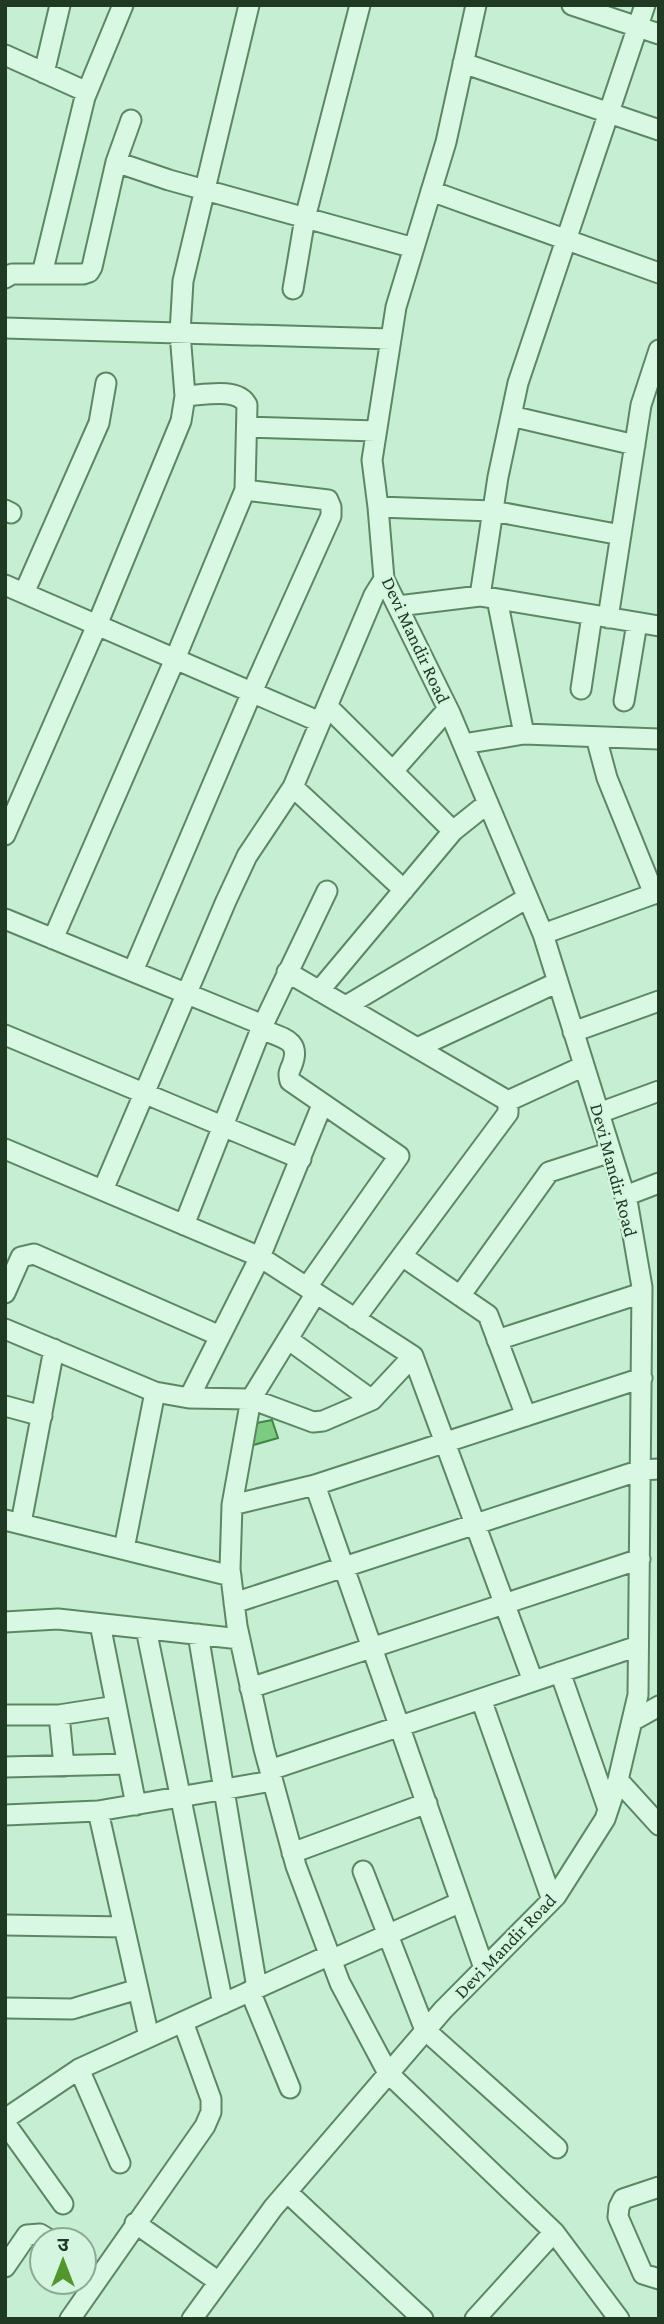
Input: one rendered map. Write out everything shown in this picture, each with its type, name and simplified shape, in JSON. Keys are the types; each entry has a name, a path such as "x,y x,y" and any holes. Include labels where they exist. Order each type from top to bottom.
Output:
{"street":[{"path":"44,73 60,5"},
{"path":"42,274 87,92 123,5"},
{"path":"5,835 97,625 181,421 186,396 180,333 183,281 249,5"},
{"path":"293,289 305,218 360,5"},
{"name":"Devi Mandir Road","path":"192,2319 286,2192 388,2073 425,2030 552,1900 605,1819 634,1720 638,1695 640,1559 650,1469 642,1378 642,1293 625,1196 542,934 448,709 384,579 372,460 396,307 446,142 476,5"},
{"path":"572,5 659,34"},
{"path":"524,734 489,598 493,512 518,383 645,5"},
{"path":"6,61 44,73 87,92"},
{"path":"463,63 659,130"},
{"path":"5,278 12,274 89,272 116,162 131,120"},
{"path":"116,162 205,190 414,248"},
{"path":"431,191 659,273"},
{"path":"5,328 391,339"},
{"path":"580,689 621,535 641,405 659,350"},
{"path":"24,593 99,423 106,383"},
{"path":"53,939 245,490 248,427 244,398 236,394 186,396"},
{"path":"511,416 635,445"},
{"path":"248,427 376,431"},
{"path":"133,971 251,692 331,516 328,500 245,490"},
{"path":"378,508 493,512 621,535"},
{"path":"103,1190 247,856 293,787 374,595 384,579"},
{"path":"5,585 251,692 324,714 393,772 453,831"},
{"path":"398,606 489,598 659,626"},
{"path":"624,701 637,622"},
{"path":"393,772 448,709"},
{"path":"463,744 524,734 659,739"},
{"path":"542,934 656,893 607,779 596,737"},
{"path":"293,787 404,890"},
{"path":"319,991 453,831 488,803"},
{"path":"184,1225 262,1027 327,891"},
{"path":"346,1006 527,898"},
{"path":"5,919 187,993 290,1041 296,1053 288,1075 290,1081 399,1156 312,1290 289,1340 251,1399 232,1504 231,1576 240,1639 271,1776 292,1853 340,1983 388,2073 554,2232 619,2319"},
{"path":"287,972 508,1101"},
{"path":"417,1048 558,982"},
{"path":"573,1032 659,1002"},
{"path":"5,1035 301,1159"},
{"path":"508,1101 584,1066"},
{"path":"599,1113 659,1091"},
{"path":"355,1319 508,1112 508,1101"},
{"path":"189,1398 261,1257 322,1105"},
{"path":"5,1149 261,1257 413,1356 533,1681"},
{"path":"460,1296 549,1172 611,1152"},
{"path":"625,1196 659,1183"},
{"path":"5,1293 21,1256 34,1254 220,1336"},
{"path":"402,1256 488,1314 526,1416"},
{"path":"497,1340 642,1293"},
{"path":"5,1329 155,1392 189,1398 251,1399 313,1422 323,1421 372,1400 413,1356"},
{"path":"289,1340 372,1400"},
{"path":"54,1349 41,1416 13,1522 231,1576"},
{"path":"232,1504 315,1485 642,1378"},
{"path":"124,1549 155,1392"},
{"path":"5,1406 41,1416"},
{"path":"234,1603 650,1469"},
{"path":"315,1485 484,1968"},
{"path":"250,1688 640,1559"},
{"path":"5,1622 58,1619 240,1639"},
{"path":"100,1624 136,1805"},
{"path":"146,1629 223,2004"},
{"path":"198,1634 253,1990 290,2088"},
{"path":"5,1815 98,1811 224,1790 271,1776 400,1726 638,1646"},
{"path":"560,1672 608,1809"},
{"path":"481,1699 552,1900"},
{"path":"5,1715 59,1715 116,1706"},
{"path":"634,1720 659,1706"},
{"path":"59,1715 64,1766"},
{"path":"5,1767 128,1764"},
{"path":"618,1780 659,1825"},
{"path":"292,1853 427,1803"},
{"path":"98,1811 149,2037"},
{"path":"363,1871 425,2030 557,2148"},
{"path":"64,2204 5,2121 79,2069 253,1990 461,1902"},
{"path":"5,1925 124,1927"},
{"path":"5,2008 72,2008 138,1989"},
{"path":"98,2267 135,2223 205,2126 212,2112 211,2099 183,2022"},
{"path":"79,2069 120,2163"},
{"path":"659,2187 623,2199 618,2217 643,2274 659,2279"},
{"path":"286,2192 422,2319"},
{"path":"135,2223 219,2282"},
{"path":"475,2319 554,2232"},
{"path":"5,2267 28,2235"},
{"path":"70,2319 81,2296"}],"building":[{"path":"272,1420 278,1438 250,1446 252,1424"}]}
